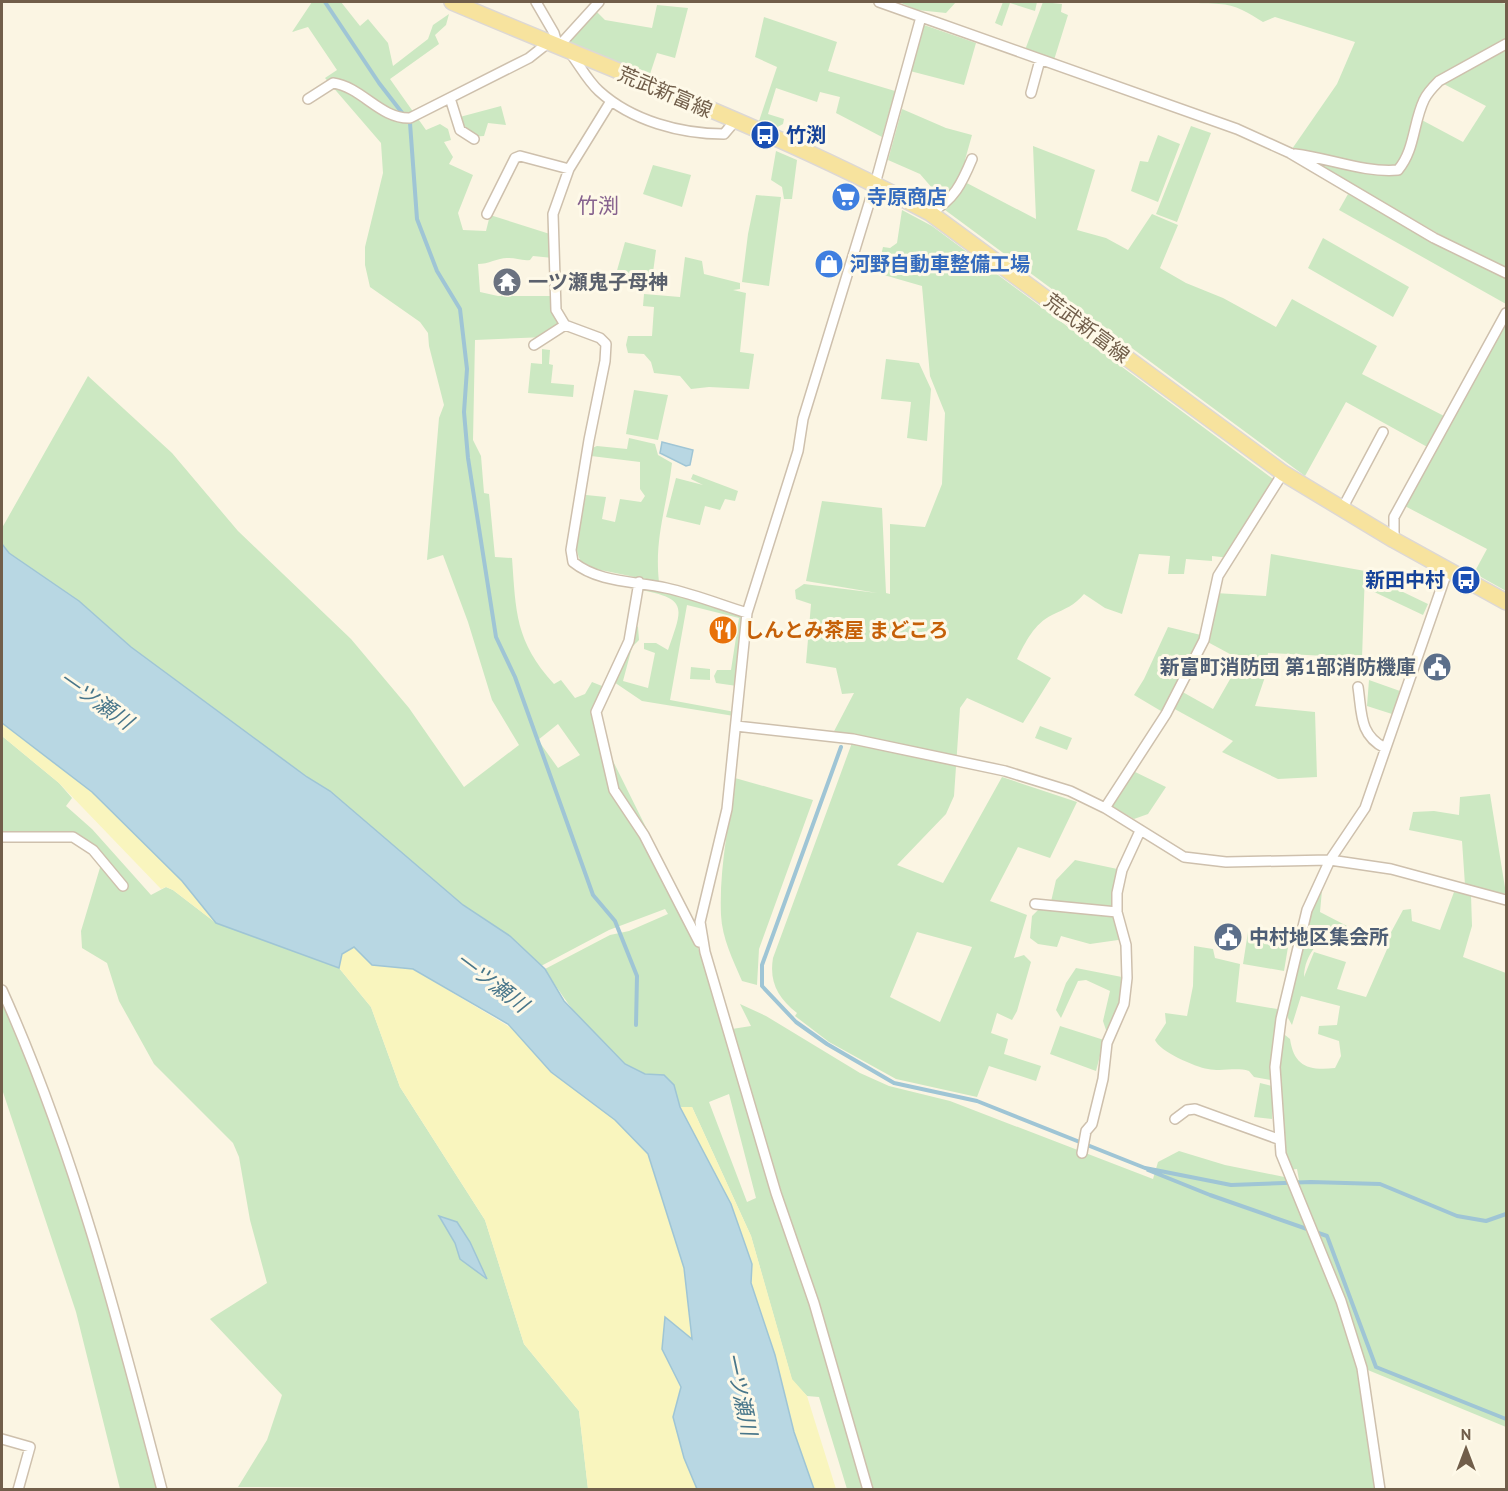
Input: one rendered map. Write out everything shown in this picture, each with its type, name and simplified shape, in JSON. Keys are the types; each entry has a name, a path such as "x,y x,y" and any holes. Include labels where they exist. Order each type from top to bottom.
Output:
{"main road":[{"name":"荒武新富線","path":"452,2 735,121 875,184 930,213 1283,473 1394,540 1506,602"}],"street":[{"path":"536,2 554,33 559,47 597,90 611,101 631,112 676,130 724,134 735,121"},
{"path":"308,99 333,83 345,85 397,118 410,118 529,58 559,47 599,2"},
{"path":"879,2 1237,129 1290,153 1434,238 1506,273"},
{"path":"868,1490 814,1303 776,1193 705,952 700,922 727,808 747,613 798,451 803,419 875,184 921,17"},
{"path":"1290,153 1369,169 1398,170 1407,159 1421,108 1438,81 1506,44"},
{"path":"1031,93 1040,60"},
{"path":"450,98 460,130 474,139"},
{"path":"611,101 569,169 553,214 556,310 565,325 600,338 606,344 571,550 573,562 585,572 613,580 669,588 747,613"},
{"path":"487,214 515,158 520,156 569,169"},
{"path":"930,213 946,204 957,192 972,159"},
{"path":"1394,540 1394,517 1506,313"},
{"path":"534,345 565,325"},
{"path":"1342,509 1383,432"},
{"path":"1105,808 1166,714 1204,640 1218,576 1283,473"},
{"path":"1380,1490 1362,1368 1341,1300 1281,1154 1278,1139 1275,1066 1281,1019 1307,910 1330,860 1365,808 1448,569"},
{"path":"639,582 636,614 629,641 596,712 614,789 644,835 705,952"},
{"path":"1358,687 1366,732 1372,741 1385,748"},
{"path":"736,726 853,740 958,759 1070,791 1105,808 1184,856 1226,862 1330,860 1391,869 1506,900"},
{"path":"1083,1152 1086,1131 1092,1124 1103,1079 1107,1042 1124,1004 1127,978 1126,945 1117,912 1122,870 1140,831"},
{"path":"2,837 73,837 93,850 123,886"},
{"path":"1035,904 1117,912"},
{"path":"2,990 36,1069 80,1192 116,1311 162,1490"},
{"path":"1175,1119 1187,1110 1195,1109 1278,1139"},
{"path":"2,1439 30,1447 18,1490"}],"green space":[{"path":"312,2 341,2 360,26 368,19 388,43 393,66 428,39 433,25 449,14 446,25 435,35 439,44 390,79 426,130 440,124 448,129 451,140 444,142 453,157 449,164 473,175 458,213 463,230 486,231 490,215 553,235 553,258 533,256 527,260 505,258 478,264 480,292 498,296 555,296 565,325 546,337 475,340 473,440 481,456 484,493 489,494 495,557 512,558 520,625 532,654 554,684 561,680 575,698 585,694 592,682 607,688 596,712 604,755 612,759 693,922 677,897 700,953 725,1031 772,1194 809,1305 864,1489 847,1489 819,1397 807,1396 792,1380 751,1236 692,1107 680,1107 674,1085 664,1075 645,1074 631,1068 603,1045 575,1013 545,969 610,935 629,931 668,914 665,909 609,930 541,966 510,936 463,905 330,791 307,777 131,647 79,601 9,553 2,544 2,528 88,376 172,453 238,531 351,639 409,708 464,787 519,745 492,700 468,622 443,555 427,560 439,418 444,405 429,346 428,333 420,322 370,287 365,265 365,247 383,173 381,143 325,78 337,70 308,27 292,32","holes":["558,724 580,755 558,768 538,740","729,1094 756,1198 747,1202 709,1102"]},
{"path":"899,2 956,2 946,13 917,10"},
{"path":"1003,2 1037,2 1035,11 1010,3 1002,26 995,23"},
{"path":"1043,2 1062,4 1061,12 1068,15 1054,60 1025,50"},
{"path":"1191,2 1498,2 1506,4 1506,268 1458,245 1307,158 1313,156 1292,149 1337,84 1355,42 1275,17 1263,22 1242,10 1225,4","holes":["1438,81 1486,106 1463,142 1418,118"]},
{"path":"657,5 688,8 675,58 657,53 649,77 564,42 594,9 605,20 652,28"},
{"path":"764,17 837,42 828,71 895,91 882,137 836,113 840,97 820,92 817,102 776,88 768,114 784,119 783,124 772,130 758,124 777,67 755,57"},
{"path":"924,25 976,43 964,85 910,71"},
{"path":"501,106 506,125 488,123 484,136 468,137 456,118"},
{"path":"902,109 946,128 972,135 965,160 971,163 963,181 1036,219 1033,146 1095,170 1077,230 1106,238 1128,250 1152,214 1178,225 1160,268 1186,283 1223,298 1276,327 1292,299 1377,346 1362,374 1448,418 1506,313 1506,591 1474,573 1487,549 1401,504 1431,449 1346,402 1305,476 941,207 946,204 920,174 888,160"},
{"path":"1191,126 1211,133 1177,222 1156,214"},
{"path":"1158,135 1180,144 1158,202 1131,191 1140,161 1148,162"},
{"path":"776,151 797,160 792,199 784,199 782,187 771,180"},
{"path":"653,165 691,175 682,207 643,194"},
{"path":"1348,194 1432,242 1506,279 1506,304 1339,210"},
{"path":"756,195 781,197 769,286 742,282"},
{"path":"902,210 932,226 1277,482 1230,558 1212,556 1212,561 1186,559 1184,574 1168,574 1170,556 1139,554 1122,614 1105,608 1084,594 1073,604 1040,623 1027,640 1017,659 1051,678 1023,723 967,698 960,708 954,796 946,814 897,865 943,883 1002,777 1077,802 1050,858 1018,847 990,901 1027,915 1014,958 1024,955 1031,962 1017,1011 1012,1020 997,1013 991,1033 1008,1039 1004,1054 1041,1066 1036,1081 989,1066 977,1097 896,1079 829,1042 795,1016 797,1013 776,989 772,975 773,958 853,740 831,737 854,693 842,694 836,668 806,663 811,604 796,599 795,590 804,584 877,593 806,581 822,501 882,508 886,593 890,594 890,524 925,527 942,484 945,413 930,376 922,286 877,273 883,247 890,248 897,243","holes":["917,932 972,947 940,1022 890,997"]},
{"path":"1323,238 1409,287 1393,317 1308,268"},
{"path":"625,242 656,250 652,280 616,274"},
{"path":"685,257 702,261 704,274 740,283 740,289 733,290 746,293 740,352 754,354 749,389 709,387 691,389 680,376 654,373 651,362 644,354 628,353 626,345 628,336 652,336 654,307 643,306 644,294 680,297"},
{"path":"542,349 550,350 549,364 553,365 551,383 574,385 573,397 528,393 531,363 542,364"},
{"path":"886,359 919,363 931,389 927,441 907,438 911,402 881,399"},
{"path":"634,390 668,395 658,440 626,434"},
{"path":"629,438 655,444 658,455 672,463 658,551 659,582 586,567 577,552 577,533 586,495 606,497 602,519 615,522 620,499 641,502 645,496 640,489 640,462 591,456 592,448 597,446 627,449"},
{"path":"693,474 738,491 735,501 725,499 720,510 705,506 700,525 666,517 676,478 703,485 691,479"},
{"path":"1271,554 1365,571 1362,658 1268,653 1265,677 1255,706 1315,712 1317,777 1278,779 1222,752 1233,741 1171,707 1166,714 1134,695 1168,627 1205,636 1215,593 1266,596","holes":["1204,640 1241,660 1213,709 1179,690"]},
{"path":"1376,579 1428,604 1423,615 1370,590"},
{"path":"643,583 745,615 737,686 716,683 714,676 717,670 731,670 739,618 687,605 670,700 735,712 734,716 642,701 611,680 634,624 638,627 639,640 632,647 623,681 648,688 655,653 644,649 644,643 656,643 668,650 677,624 678,607 674,602 656,593 641,590"},
{"path":"691,667 710,669 710,680 690,679"},
{"path":"1369,680 1400,691 1392,714 1367,706"},
{"path":"1040,726 1072,738 1067,750 1035,738"},
{"path":"2,736 59,783 72,798 66,806 92,829 151,895 166,887 216,923 339,968 371,1007 400,1087 485,1220 524,1344 579,1411 588,1489 238,1487 267,1440 282,1395 210,1319 267,1283 250,1220 239,1157 233,1143 154,1064 119,1001 107,963 82,948 81,931 102,861 73,837 2,837","holes":["440,1217 470,1242 486,1278 460,1259 455,1243"]},
{"path":"1129,769 1166,787 1148,814 1134,819 1108,804"},
{"path":"735,778 813,800 759,949 757,985 742,981 728,949 721,915 723,864"},
{"path":"1490,794 1506,894 1465,885 1462,841 1409,830 1413,812 1434,811 1459,815 1460,797"},
{"path":"1075,860 1122,870 1117,893 1125,939 1090,944 1061,936 1057,947 1038,944 1030,938 1032,916 1039,909 1050,906 1056,880"},
{"path":"1318,887 1322,890 1320,912 1347,926 1345,932 1328,926 1307,961 1304,977 1314,952 1346,962 1337,989 1366,997 1388,947 1379,941 1381,936 1389,936 1403,910 1411,909 1412,921 1440,930 1454,892 1471,895 1472,926 1463,957 1506,973 1506,1427 1363,1368 1380,1489 872,1489 732,1029 751,1026 740,1004 766,1016 860,1073 889,1086 950,1101 1153,1179 1158,1162 1179,1151 1225,1165 1299,1180 1297,1169 1289,1170 1281,1154 1276,1081 1254,1077 1249,1071 1244,1070 1202,1068 1178,1058 1163,1049 1155,1040 1166,1023 1165,1013 1187,1016 1193,986 1194,946 1213,949 1215,958 1240,964 1236,1002 1283,1010 1279,1038 1285,1035 1290,1039 1299,1061 1317,1069 1335,1068 1341,1056 1339,1041 1318,1034 1319,1026 1337,1025 1340,1006 1301,996 1292,1025 1288,1018 1286,999"},
{"path":"1248,932 1264,934 1264,944 1288,947 1284,971 1243,964"},
{"path":"1076,968 1127,978 1113,1030 1106,1030 1103,1021 1110,991 1086,980 1078,981 1061,1018 1056,1010 1066,983"},
{"path":"2,990 80,1192 162,1489 120,1489 76,1312 2,1089"},
{"path":"1060,1026 1104,1040 1096,1071 1050,1054"},
{"path":"1260,1083 1272,1086 1272,1119 1254,1117"}],"sand":[{"path":"2,723 92,792 182,881 216,923 173,890 166,887 161,889 59,783 2,736"},
{"path":"354,946 372,965 413,969 513,1029 551,1072 615,1120 648,1154 684,1268 693,1340 662,1349 681,1388 673,1417 684,1458 697,1489 588,1489 579,1411 524,1344 485,1220 400,1087 371,1007 339,968 342,954"},
{"path":"680,1107 692,1107 751,1236 792,1379 807,1396 836,1489 814,1489 794,1432 775,1355 751,1283 752,1264 731,1204"}],"water":[{"path":"662,442 693,450 690,465 686,466 660,453"},
{"name":"一ツ瀬川","path":"2,544 9,553 79,601 131,647 307,777 330,791 463,905 510,936 545,969 564,1001 625,1064 645,1074 664,1075 674,1085 680,1107 731,1204 752,1264 751,1283 775,1355 794,1432 814,1489 697,1489 684,1458 673,1417 681,1387 662,1349 665,1317 692,1339 684,1268 648,1154 615,1120 551,1072 508,1024 413,969 372,965 354,947 342,954 339,968 216,923 182,881 92,792 2,723"},
{"path":"439,1216 457,1222 470,1242 487,1279 460,1259 455,1243"}],"waterway":[{"path":"325,2 379,83 410,123 417,219 437,271 460,309 467,369 464,412 468,458 496,637 515,677 593,895 615,921 637,976 636,1025"},
{"path":"841,747 762,965 762,986 796,1022 827,1044 894,1083 977,1101 1145,1168 1231,1185 1311,1182 1380,1184 1457,1216 1486,1221 1506,1214"},
{"path":"1148,1170 1210,1195 1327,1236 1376,1367 1506,1419"}],"place":[{"name":"竹渕","path":"765,135"},
{"name":"寺原商店","path":"846,197"},
{"name":"河野自動車整備工場","path":"829,264"},
{"name":"一ツ瀬鬼子母神","path":"507,282"},
{"name":"新田中村","path":"1466,580"},
{"name":"しんとみ茶屋 まどころ","path":"723,630"},
{"name":"新富町消防団 第1部消防機庫","path":"1437,667"},
{"name":"中村地区集会所","path":"1228,937"}],"district":[{"name":"竹渕","path":"598,205"}]}
